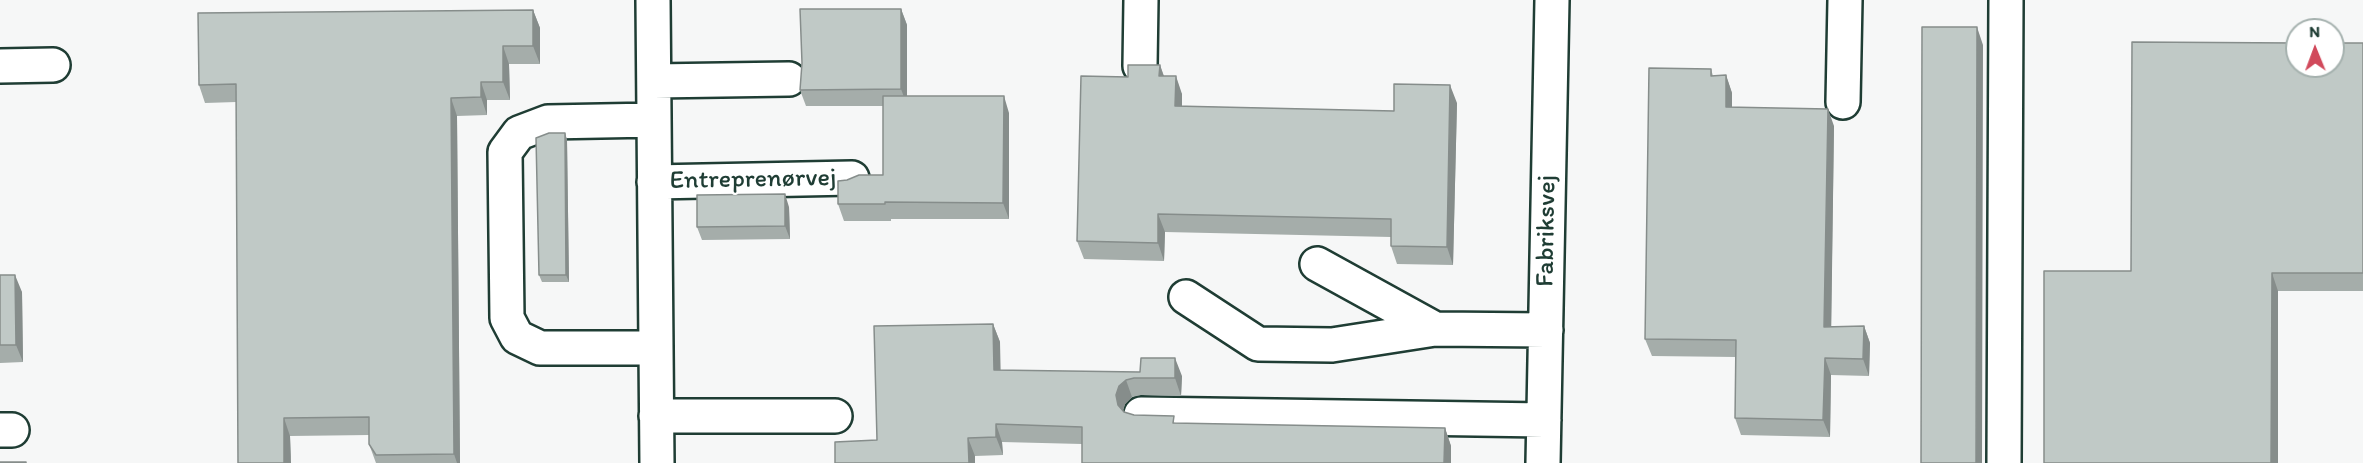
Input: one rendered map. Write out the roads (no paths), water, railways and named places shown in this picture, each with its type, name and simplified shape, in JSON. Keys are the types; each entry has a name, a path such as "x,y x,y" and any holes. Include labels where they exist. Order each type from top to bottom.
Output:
{"street":[{"name":"Entreprenørvej","path":"653,0 657,463"},
{"path":"1140,66 1141,0"},
{"name":"Fabriksvej","path":"1543,463 1552,0"},
{"path":"1843,102 1845,0"},
{"path":"2004,463 2006,0"},
{"path":"0,66 53,65"},
{"path":"654,81 789,79"},
{"path":"654,120 548,122 519,133 505,152 507,318 517,337 540,348 656,348"},
{"name":"Entreprenørvej","path":"654,182 852,178"},
{"path":"1317,264 1435,329"},
{"path":"1186,297 1257,344 1332,345 1435,329 1546,330"},
{"path":"1141,414 1544,420"},
{"path":"656,416 835,416"}]}
